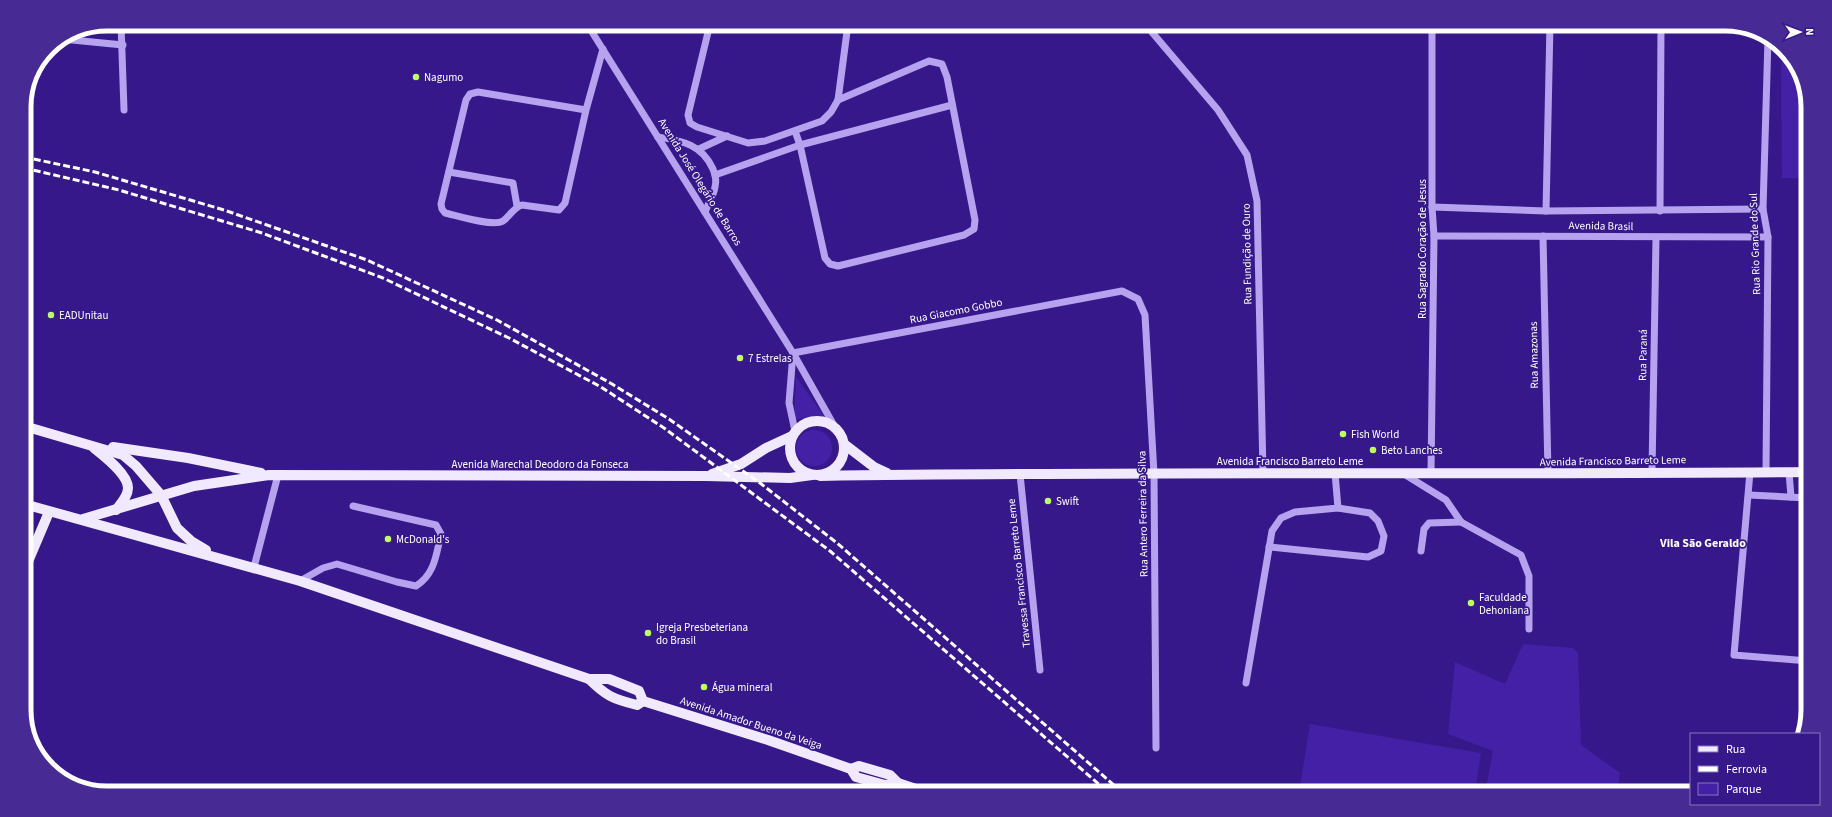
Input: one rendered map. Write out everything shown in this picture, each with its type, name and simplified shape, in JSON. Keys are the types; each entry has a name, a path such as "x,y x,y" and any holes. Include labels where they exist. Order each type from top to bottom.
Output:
{"main road":[{"path":"706,476 740,464 793,434 804,424 812,421 829,423 836,429"},
{"name":"Avenida Marechal Deodoro da Fonseca","path":"31,428 123,455 136,466 161,495 177,528 191,541 214,556"},
{"name":"Avenida José Olegário de Barros","path":"836,429 844,444"},
{"path":"793,434 789,444 792,461 800,470 816,475 828,473 836,468 842,457 844,444"},
{"path":"89,444 106,458 124,477 128,488 126,497 116,510"},
{"name":"Avenida Marechal Deodoro da Fonseca","path":"89,444 188,458 274,475"},
{"name":"Avenida Francisco Barreto Leme","path":"844,444 874,467 891,474"},
{"name":"Avenida Francisco Barreto Leme","path":"816,475 1154,474 1263,472 1404,474 1801,472"},
{"name":"Avenida Marechal Deodoro da Fonseca","path":"83,519 194,486 274,475 706,476 790,478 816,475"},
{"name":"Avenida Marechal Deodoro da Fonseca","path":"31,506 49,512 83,519 300,581 589,679"},
{"path":"31,554 49,512"},
{"path":"589,679 609,679 639,691 643,701 637,705 621,701 604,693 589,679"},
{"name":"Avenida Amador Bueno da Veiga","path":"643,701 768,740 851,769 859,766 890,775 898,784 905,786"}],"street":[{"path":"122,31 124,110"},
{"name":"Avenida José Olegário de Barros","path":"591,31 793,353 836,429"},
{"path":"708,31 688,115 690,123 697,127 748,143 766,141 822,121 831,112 838,100 847,31"},
{"name":"Rua Fundição de Ouro","path":"1151,31 1218,110 1247,154 1257,201 1263,472"},
{"name":"Rua Sagrado Coração de Jesus","path":"1431,474 1434,236 1432,207 1432,31"},
{"path":"1546,211 1550,31"},
{"path":"1660,211 1661,31"},
{"path":"72,40 123,45"},
{"name":"Rua Rio Grande do Sul","path":"1766,472 1768,237 1764,209 1768,45"},
{"path":"586,110 478,92 470,94 466,100 441,204 442,210 445,213 494,224 503,221 517,206 522,205 559,210 565,203 586,110 603,49"},
{"path":"794,131 800,145 826,258 830,264 838,266 964,235 974,229 975,220 947,76 942,64 929,61 838,100"},
{"path":"715,175 800,145 952,105"},
{"path":"699,149 727,136"},
{"path":"658,137 684,142 699,149 708,158 715,175 716,186 705,212"},
{"path":"449,172 513,183 515,187 517,206"},
{"name":"Avenida Brasil","path":"1432,207 1546,211 1764,209"},
{"name":"Avenida Brasil","path":"1434,236 1656,238 1768,237"},
{"name":"Rua Amazonas","path":"1543,236 1548,474"},
{"name":"Rua Paraná","path":"1652,472 1656,238"},
{"name":"Rua Giacomo Gobbo","path":"793,353 1122,291"},
{"name":"Rua Antero Ferreira da Silva","path":"1122,291 1138,299 1145,316 1154,474 1156,748"},
{"path":"793,353 789,403 793,434"},
{"path":"1750,472 1734,655 1801,660"},
{"path":"1789,472 1791,497"},
{"path":"1334,473 1338,508"},
{"name":"Travessa Francisco Barreto Leme","path":"1020,474 1040,670"},
{"path":"1404,474 1446,500 1461,522 1520,555 1529,576 1529,629"},
{"path":"254,567 274,475"},
{"path":"1749,495 1801,498"},
{"path":"300,581 323,568 337,564 397,582 416,586 424,581 431,572 441,534 436,525 353,506"},
{"path":"1246,683 1269,547 1272,531 1281,518 1295,512 1338,508 1370,513 1378,521 1384,536 1380,551 1368,558 1269,547"},
{"path":"1421,551 1424,529 1429,523 1461,522"}],"green space":[{"path":"1781,56 1791,69 1800,92 1801,178 1782,178"},
{"path":"796,377 824,416 794,420"},
{"path":"814,430 827,435 832,448 827,461 814,466 801,461 796,448 801,435"},
{"path":"1523,644 1573,648 1578,653 1581,745 1620,773 1618,786 1486,786 1493,751 1448,734 1455,662 1505,684"},
{"path":"1310,724 1481,753 1476,786 1300,786"}],"railway":[{"path":"31,158 95,172 224,210 367,260 497,320 612,384 669,419 760,483 837,543 1115,786"},
{"path":"31,170 119,190 262,233 383,278 509,338 601,387 664,428 830,551 1101,786"}],"place":[{"name":"Nagumo","path":"416,77"},
{"name":"EADUnitau","path":"51,315"},
{"name":"7 Estrelas","path":"740,358"},
{"name":"Fish World","path":"1343,434"},
{"name":"Beto Lanches","path":"1373,450"},
{"name":"Swift","path":"1048,501"},
{"name":"McDonald's","path":"388,539"},
{"name":"Faculdade Dehoniana","path":"1471,603"},
{"name":"Igreja Presbeteriana do Brasil","path":"648,633"},
{"name":"Água mineral","path":"704,687"}],"district":[{"name":"Vila São Geraldo","path":"1703,543"}]}
